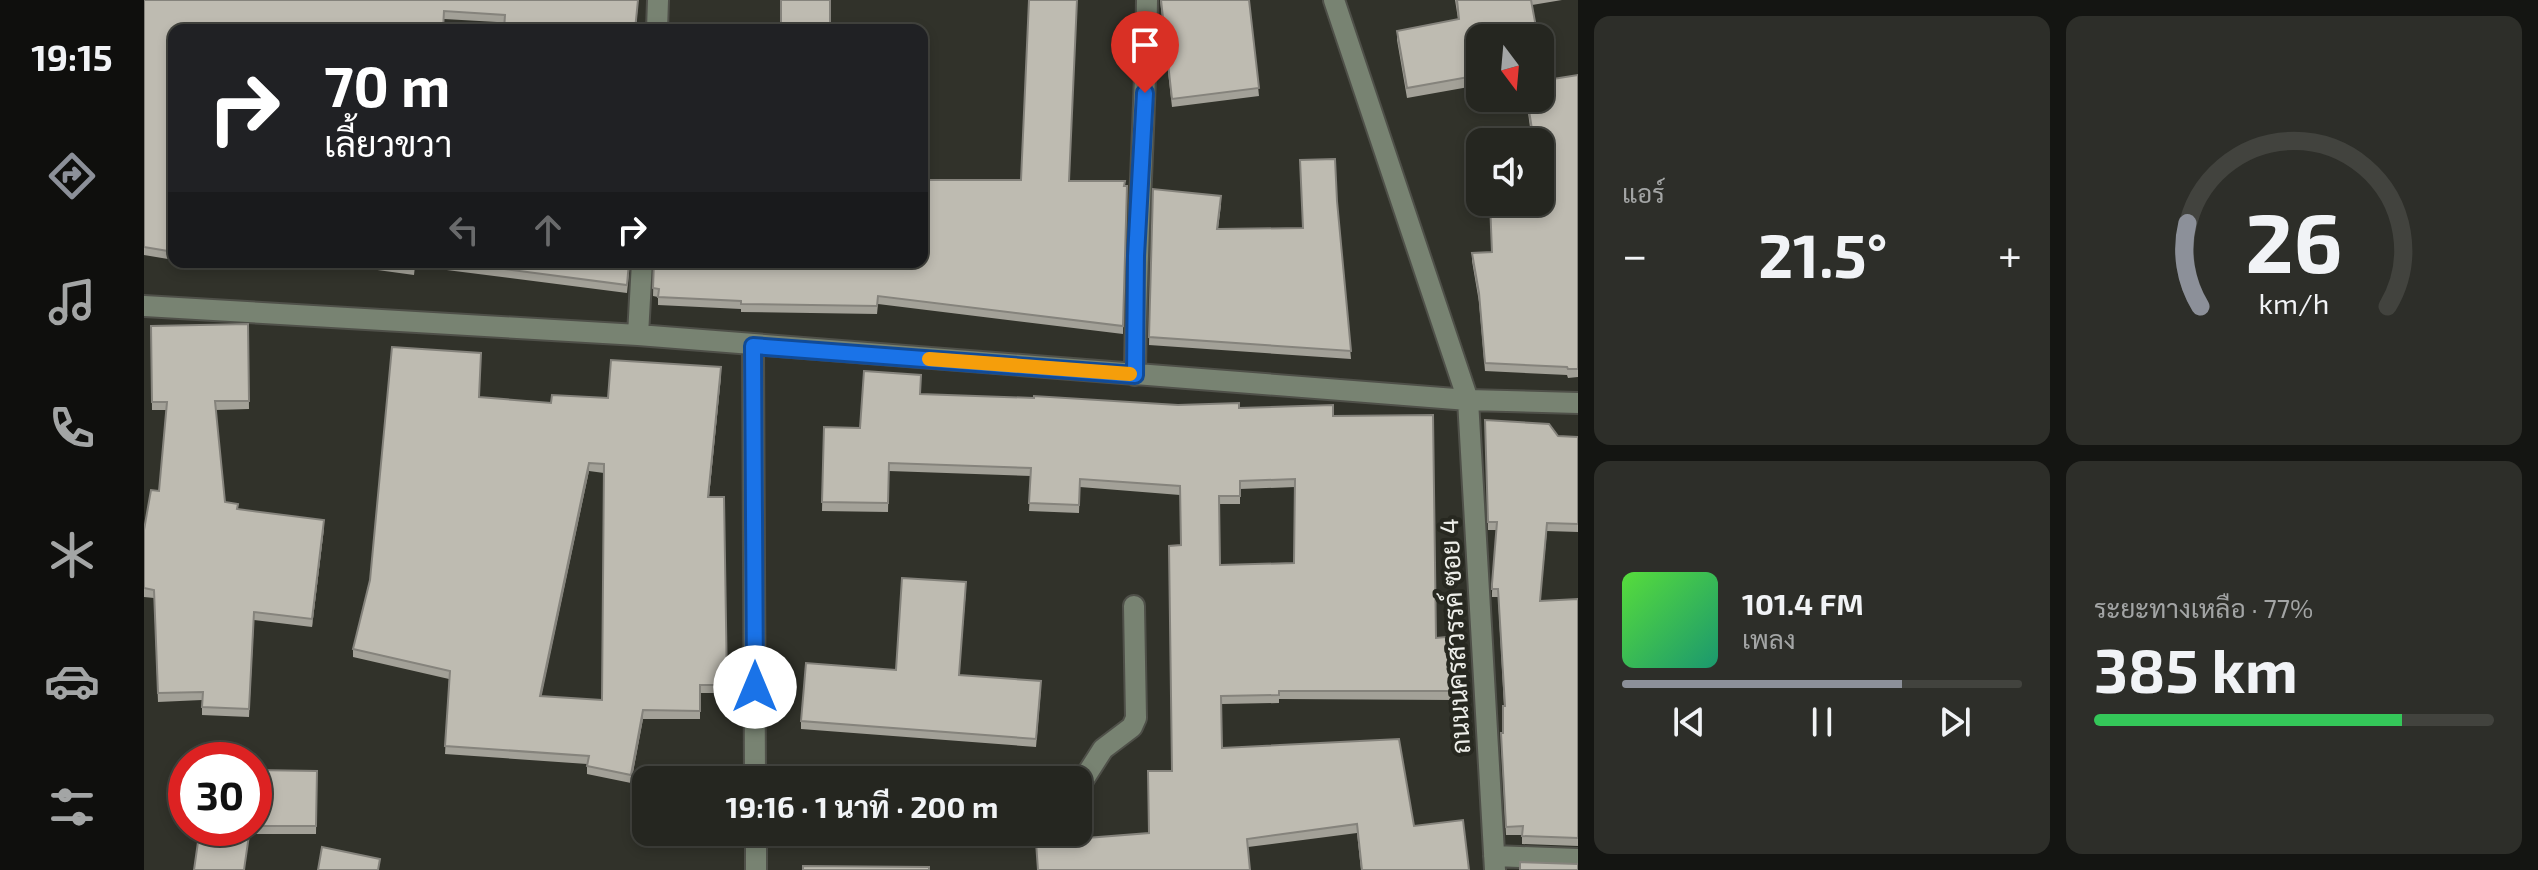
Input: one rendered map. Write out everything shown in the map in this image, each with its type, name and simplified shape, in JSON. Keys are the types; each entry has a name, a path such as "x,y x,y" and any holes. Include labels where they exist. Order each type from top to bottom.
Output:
{"street":[{"path":"657,24 658,0"},
{"path":"1135,375 1136,256 1145,124 1147,0"},
{"name":"ถนนนครสวรรค์ ซอย 4","path":"1334,0 1468,400 1494,863"},
{"path":"638,335 642,268"},
{"path":"144,306 638,335 1468,400 1578,403"},
{"path":"753,346 755,766"},
{"path":"1092,766 1103,749 1132,727 1136,718 1134,606"},
{"path":"756,846 756,870"},
{"path":"1494,863 1578,859"}],"building":[{"path":"144,0 638,0 636,24 504,24 505,15 444,11 443,24 168,24 168,251 144,247"},
{"path":"781,0 830,0 830,24 781,24"},
{"path":"1029,0 1077,0 1069,181 1125,181 1124,186 1127,186 1123,326 878,296 877,306 741,304 741,301 658,297 659,289 653,288 654,268 928,268 928,180 1021,180"},
{"path":"1161,0 1249,0 1259,88 1172,99"},
{"path":"1457,0 1531,0 1535,24 1466,24 1466,77 1407,88 1397,31 1459,19"},
{"path":"1578,75 1578,369 1485,363 1472,253 1492,252 1491,216 1554,216 1554,128 1532,128 1529,112 1554,112 1554,79"},
{"path":"1335,159 1351,351 1149,337 1153,189 1221,196 1217,229 1303,228 1300,160"},
{"path":"496,268 628,268 627,285"},
{"path":"248,324 249,401 215,401 225,502 238,504 237,509 324,520 312,619 254,612 249,709 202,707 203,692 158,693 154,590 144,588 144,530 151,490 159,491 167,402 152,402 151,326"},
{"path":"392,347 481,353 479,397 551,403 552,395 608,398 611,360 721,367 708,497 724,497 727,685 700,685 700,711 643,710 631,775 587,766 589,756 445,746 450,671 353,649 370,580","holes":["589,463 604,464 602,700 540,696"]},
{"path":"864,371 921,375 920,394 1034,396 1178,405 1239,403 1239,408 1333,405 1333,416 1433,415 1436,638 1446,637 1453,691 1279,691 1279,695 1221,696 1222,748 1399,739 1414,826 1463,820 1469,870 1362,870 1357,824 1247,839 1250,870 1038,870 1036,846 1092,846 1092,838 1149,833 1148,771 1172,771 1169,546 1181,545 1180,486 1080,479 1079,505 1029,503 1031,468 889,463 888,503 822,502 824,427 860,428","holes":["1295,479 1294,563 1220,565 1219,496 1240,496 1240,481"]},
{"path":"1485,420 1549,424 1558,436 1578,437 1578,524 1547,523 1540,601 1578,599 1578,838 1522,836 1523,826 1506,827 1501,733 1505,706 1498,589 1492,589 1497,522 1488,522"},
{"path":"902,578 966,582 959,675 1041,681 1036,739 801,721 806,663 896,670"},
{"path":"272,770 317,771 316,826 272,826"},
{"path":"197,846 247,846 244,870 194,870"},
{"path":"322,847 380,859 378,870 318,870"},
{"path":"1520,862 1578,864 1578,870 1520,870"},
{"path":"803,866 929,867 929,870 803,870"}],"slow traffic":[{"path":"929,359 1130,374"}],"route":[{"path":"755,687 753,346 1135,375 1136,256 1145,93"}]}
